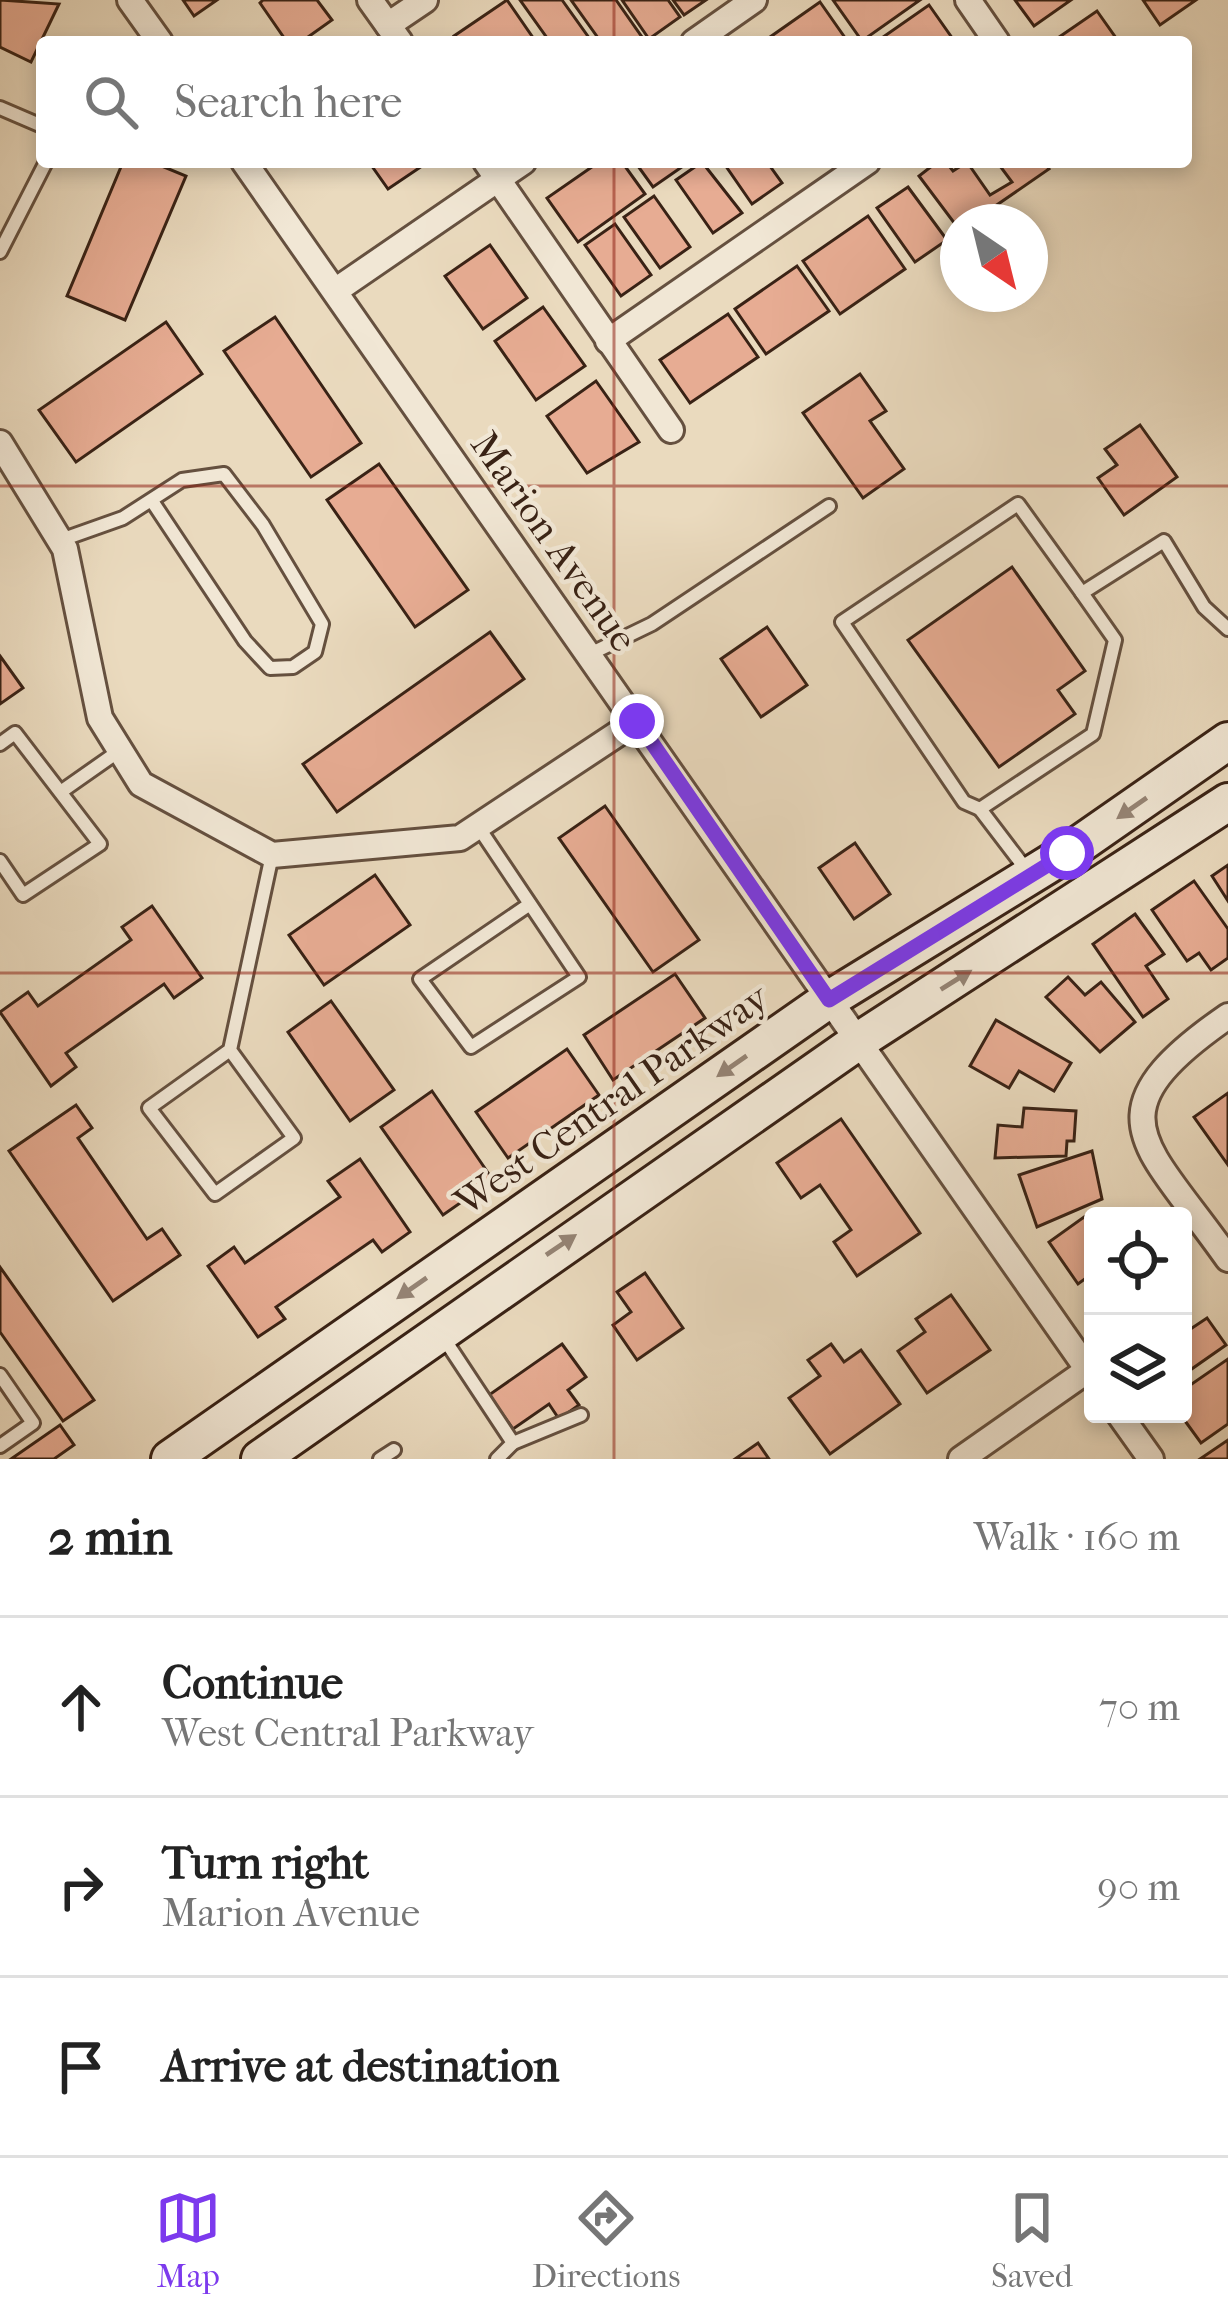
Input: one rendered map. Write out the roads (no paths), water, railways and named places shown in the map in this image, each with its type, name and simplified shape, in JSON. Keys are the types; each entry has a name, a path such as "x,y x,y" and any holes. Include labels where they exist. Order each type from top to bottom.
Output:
{"main road":[{"name":"West Central Parkway","path":"175,1458 829,1000 1030,875 1228,741"},
{"path":"260,1459 857,1042 1228,802"}],"street":[{"path":"130,0 156,36"},
{"path":"370,0 394,34 424,0"},
{"path":"703,36 754,0"},
{"path":"968,0 993,36"},
{"name":"Marion Avenue","path":"248,168 1084,1364"},
{"path":"608,341 858,168"},
{"path":"335,291 492,171 670,430"},
{"path":"0,443 60,541 100,718 141,784 272,855 460,838 637,721"},
{"path":"1228,1016 1173,1054 1145,1094 1139,1118 1147,1143 1228,1259"},
{"path":"962,1459 1084,1377"},
{"path":"1125,1423 1151,1459"}],"lane":[{"path":"0,108 36,123"},
{"path":"0,252 43,168"},
{"path":"60,541 123,518 182,480 224,474 263,525 322,624 315,652 292,667 270,668 245,641 152,501"},
{"path":"980,809 1093,734 1115,640 1018,504 842,622 964,802 980,809 1030,875"},
{"path":"590,654 652,624 829,506"},
{"path":"1082,593 1164,541 1204,607 1228,629"},
{"path":"0,744 15,733 100,844 23,895 0,861"},
{"path":"62,791 120,750"},
{"path":"479,828 579,977 470,1047 420,979 530,904"},
{"path":"230,1050 294,1138 215,1194 149,1108 230,1050 272,855"},
{"path":"439,1331 513,1443"},
{"path":"0,1446 33,1423 2,1382"},
{"path":"497,1459 513,1443 581,1415"},
{"path":"380,1459 394,1450"}]}
